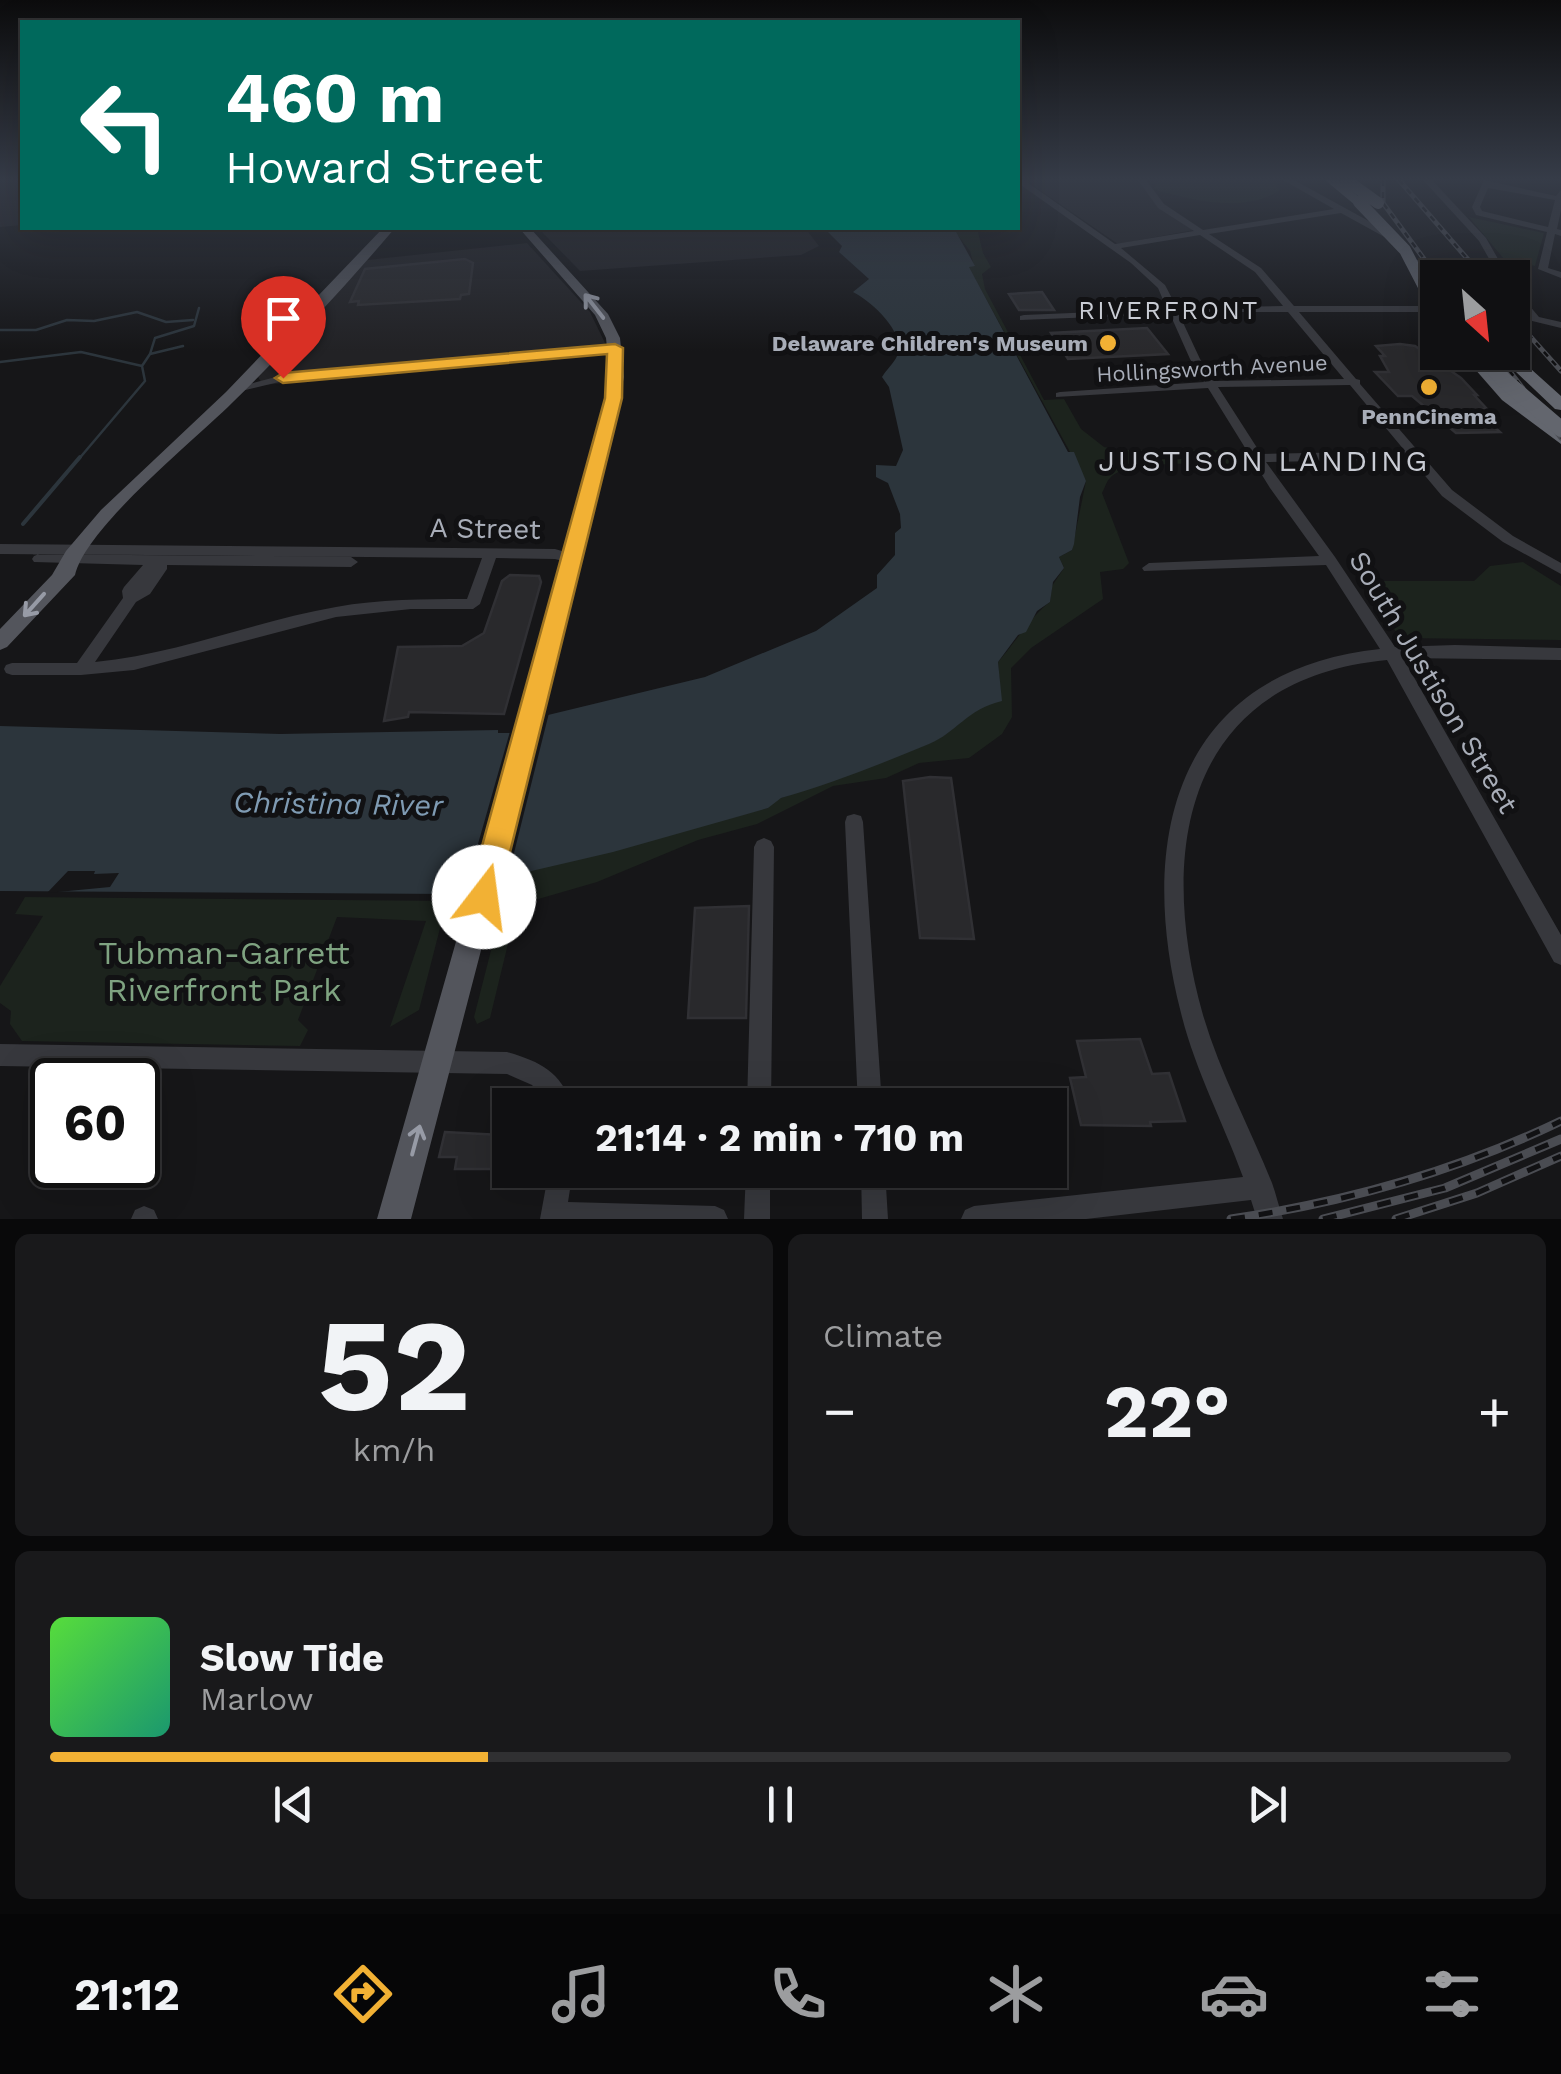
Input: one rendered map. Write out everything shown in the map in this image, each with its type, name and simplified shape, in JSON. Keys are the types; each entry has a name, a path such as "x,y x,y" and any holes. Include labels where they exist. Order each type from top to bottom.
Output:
{"highway":[{"path":"1393,237 1420,273"},
{"path":"1410,237 1427,260"},
{"path":"1484,370 1508,396 1561,440"},
{"path":"1495,370 1561,428"},
{"path":"1523,370 1559,405"}],"main road":[{"path":"3,638 166,471 208,418 381,237"},
{"path":"394,1219 484,897 613,398 615,348 601,314 532,237"}],"street":[{"name":"South Justison Street","path":"1098,237 1158,281 1181,336 1257,458 1392,654 1561,955"},
{"path":"1112,247 1178,237"},
{"path":"1210,237 1254,266 1358,382 1413,455 1458,504 1561,570"},
{"path":"1389,237 1402,244 1420,271"},
{"path":"1480,237 1495,260"},
{"path":"1555,237 1545,270 1561,275"},
{"path":"1024,318 1290,308 1420,310"},
{"path":"1530,311 1535,318"},
{"path":"1530,317 1561,324"},
{"path":"237,389 283,378 615,348"},
{"name":"Hollingsworth Avenue","path":"1060,395 1358,382"},
{"path":"1257,458 1413,455"},
{"name":"A Street","path":"0,549 76,559 178,550 556,563 574,559"},
{"path":"81,669 131,598 144,590 160,569 159,561 178,550"},
{"name":"A Street","path":"0,558 489,558"},
{"path":"12,669 81,669 155,660 336,612 411,604 473,604 489,558"},
{"path":"1149,568 1330,560"},
{"path":"1270,1219 1198,1032 1176,949 1170,874 1184,799 1194,772 1215,736 1237,712 1259,695 1319,667 1392,654 1561,654"},
{"path":"854,822 869,1088"},
{"path":"759,1088 764,847"},
{"path":"0,1055 507,1063 528,1069 546,1080 551,1088"},
{"path":"558,1188 553,1217 715,1219"},
{"path":"757,1219 758,1188"},
{"path":"874,1188 875,1219"},
{"path":"974,1219 1046,1216 1261,1188"}],"shaded area":[{"path":"547,237 812,237 819,246 801,255 580,271"},
{"path":"1108,237 1157,237 1118,244"},
{"path":"527,243 590,312 605,343 601,352 263,385 258,377 367,260"}],"green space":[{"path":"959,237 979,237 991,267 982,274 985,289 1044,400 1064,399 1081,429 1104,447 1222,450 1231,464 1149,465 1119,472 1109,480 1102,493 1129,563 1123,569 1100,572 1103,599 1031,648 1011,668 1012,717 1002,734 969,758 919,763 886,778 833,786 757,824 698,840 597,882 528,902 515,915 490,1018 477,1024 474,1017 510,876 768,808 773,801 928,744 978,710 1001,700 998,662 1050,602 1052,586 1064,568 1059,557 1072,550 1086,481 968,266 974,266 970,251"},
{"path":"1486,237 1543,237 1535,266 1530,265 1530,260 1508,260"},
{"path":"1523,562 1561,586 1561,640 1400,638 1363,581 1474,581 1490,566"},
{"name":"Tubman-Garrett Riverfront Park","path":"25,897 447,901 419,1010 390,1027 426,921 337,917 298,1020 308,1030 300,1046 22,1041 10,1024 11,1011 0,1003 0,986 43,916 15,914"}],"water":[{"name":"Christina River","path":"833,237 959,237 975,266 969,267 1068,452 1074,452 1086,481 1074,544 1072,550 1059,557 1064,568 1053,582 1050,602 1037,611 1026,632 1018,635 998,662 1002,701 971,715 929,744 781,798 768,808 613,852 510,876 455,882 449,894 0,891 0,726 280,734 498,730 543,733 548,715 705,677 816,631 877,588 877,575 895,555 895,533 901,528 888,483 876,477 876,465 896,466 903,450 889,387 882,377 896,359 899,347 885,319 853,292 869,279 839,252 842,246"}],"pier":[{"path":"550,709 507,881 466,886 511,728 539,728 544,713"},
{"path":"68,871 119,873 110,887 47,893"}],"building":[{"path":"465,259 473,263 469,294 461,295 460,299 358,305 359,301 350,302 365,269"},
{"path":"1042,292 1054,310 1019,310 1009,294"},
{"name":"Delaware Children's Museum","path":"1147,328 1168,354 1068,359 1051,333"},
{"name":"PennCinema","path":"1376,346 1415,346 1420,349 1420,370 1450,370 1461,378 1487,409 1481,409 1492,420 1487,420 1500,432 1456,433 1412,396 1398,396 1375,372 1389,372 1380,356 1385,356"},
{"path":"510,575 539,576 541,582 504,714 409,712 408,717 384,721 398,647 462,646 484,633 502,581"},
{"path":"951,778 974,939 920,938 903,781"},
{"path":"749,906 746,1018 688,1018 695,908"},
{"path":"1140,1039 1152,1074 1169,1073 1185,1121 1150,1122 1151,1126 1081,1125 1070,1078 1086,1077 1077,1041"},
{"path":"445,1132 492,1135 492,1169 455,1169 457,1157 439,1157"}],"waterway":[{"path":"150,354 155,338 194,326 199,308"},
{"path":"0,330 36,330 67,320 94,321 137,312 166,322 193,320"},
{"path":"150,354 183,346"},
{"path":"0,362 81,352 142,366"},
{"path":"142,366 150,354"},
{"path":"78,460 145,381 142,366"},
{"path":"23,524 80,457"}],"railway":[{"path":"1408,237 1425,260"},
{"path":"1448,237 1468,260"},
{"path":"1530,336 1561,371"},
{"path":"1509,370 1561,438"},
{"path":"1231,1219 1317,1204 1400,1183 1561,1121"},
{"path":"1323,1219 1445,1188 1561,1139"},
{"path":"1396,1219 1477,1193 1561,1156"}],"place":[{"name":"Delaware Children's Museum","path":"1108,343"},
{"name":"PennCinema","path":"1429,387"}],"district":[{"name":"RIVERFRONT","path":"1169,310"},
{"name":"JUSTISON LANDING","path":"1264,461"}],"route":[{"path":"283,378 615,348 617,377 579,541 484,897"}]}
